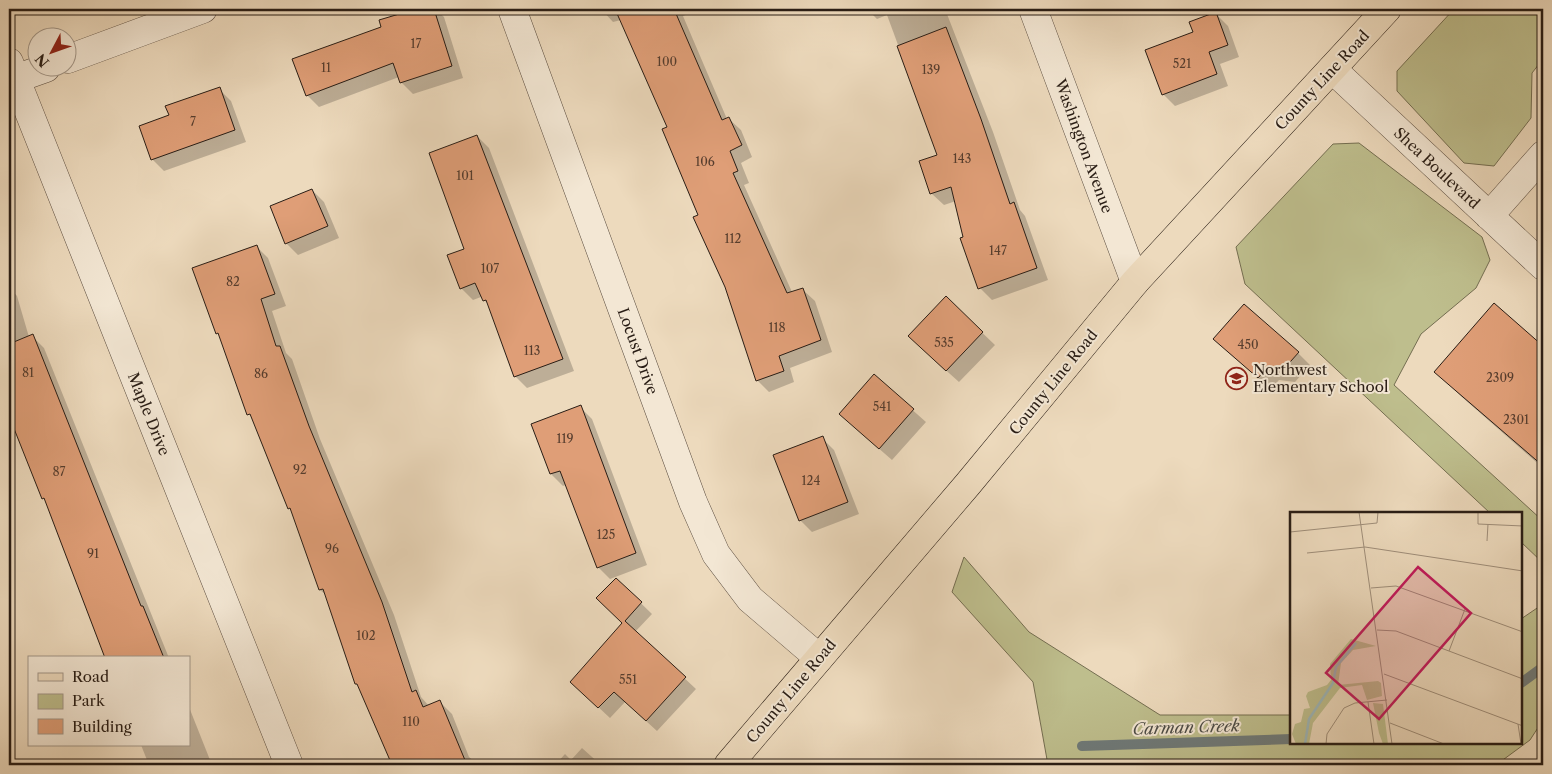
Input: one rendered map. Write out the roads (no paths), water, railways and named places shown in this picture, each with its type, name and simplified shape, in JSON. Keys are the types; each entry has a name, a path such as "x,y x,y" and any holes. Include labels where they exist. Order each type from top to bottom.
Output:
{"main road":[{"name":"County Line Road","path":"728,765 968,484 1134,282 1388,9"}],"street":[{"path":"78,55 203,9"},
{"name":"Locust Drive","path":"512,9 693,502 716,554 750,599 819,658"},
{"name":"Washington Avenue","path":"1033,9 1134,282"},
{"name":"Shea Boulevard","path":"1332,69 1543,266"},
{"path":"12,71 28,70"},
{"name":"Maple Drive","path":"12,71 289,765"},
{"path":"1489,216 1543,154"}],"waterway":[{"name":"Carman Creek","path":"1522,682 1543,667"},
{"name":"Carman Creek","path":"1082,746 1290,739"}],"place":[{"name":"Northwest Elementary School","path":"1237,378"}]}
